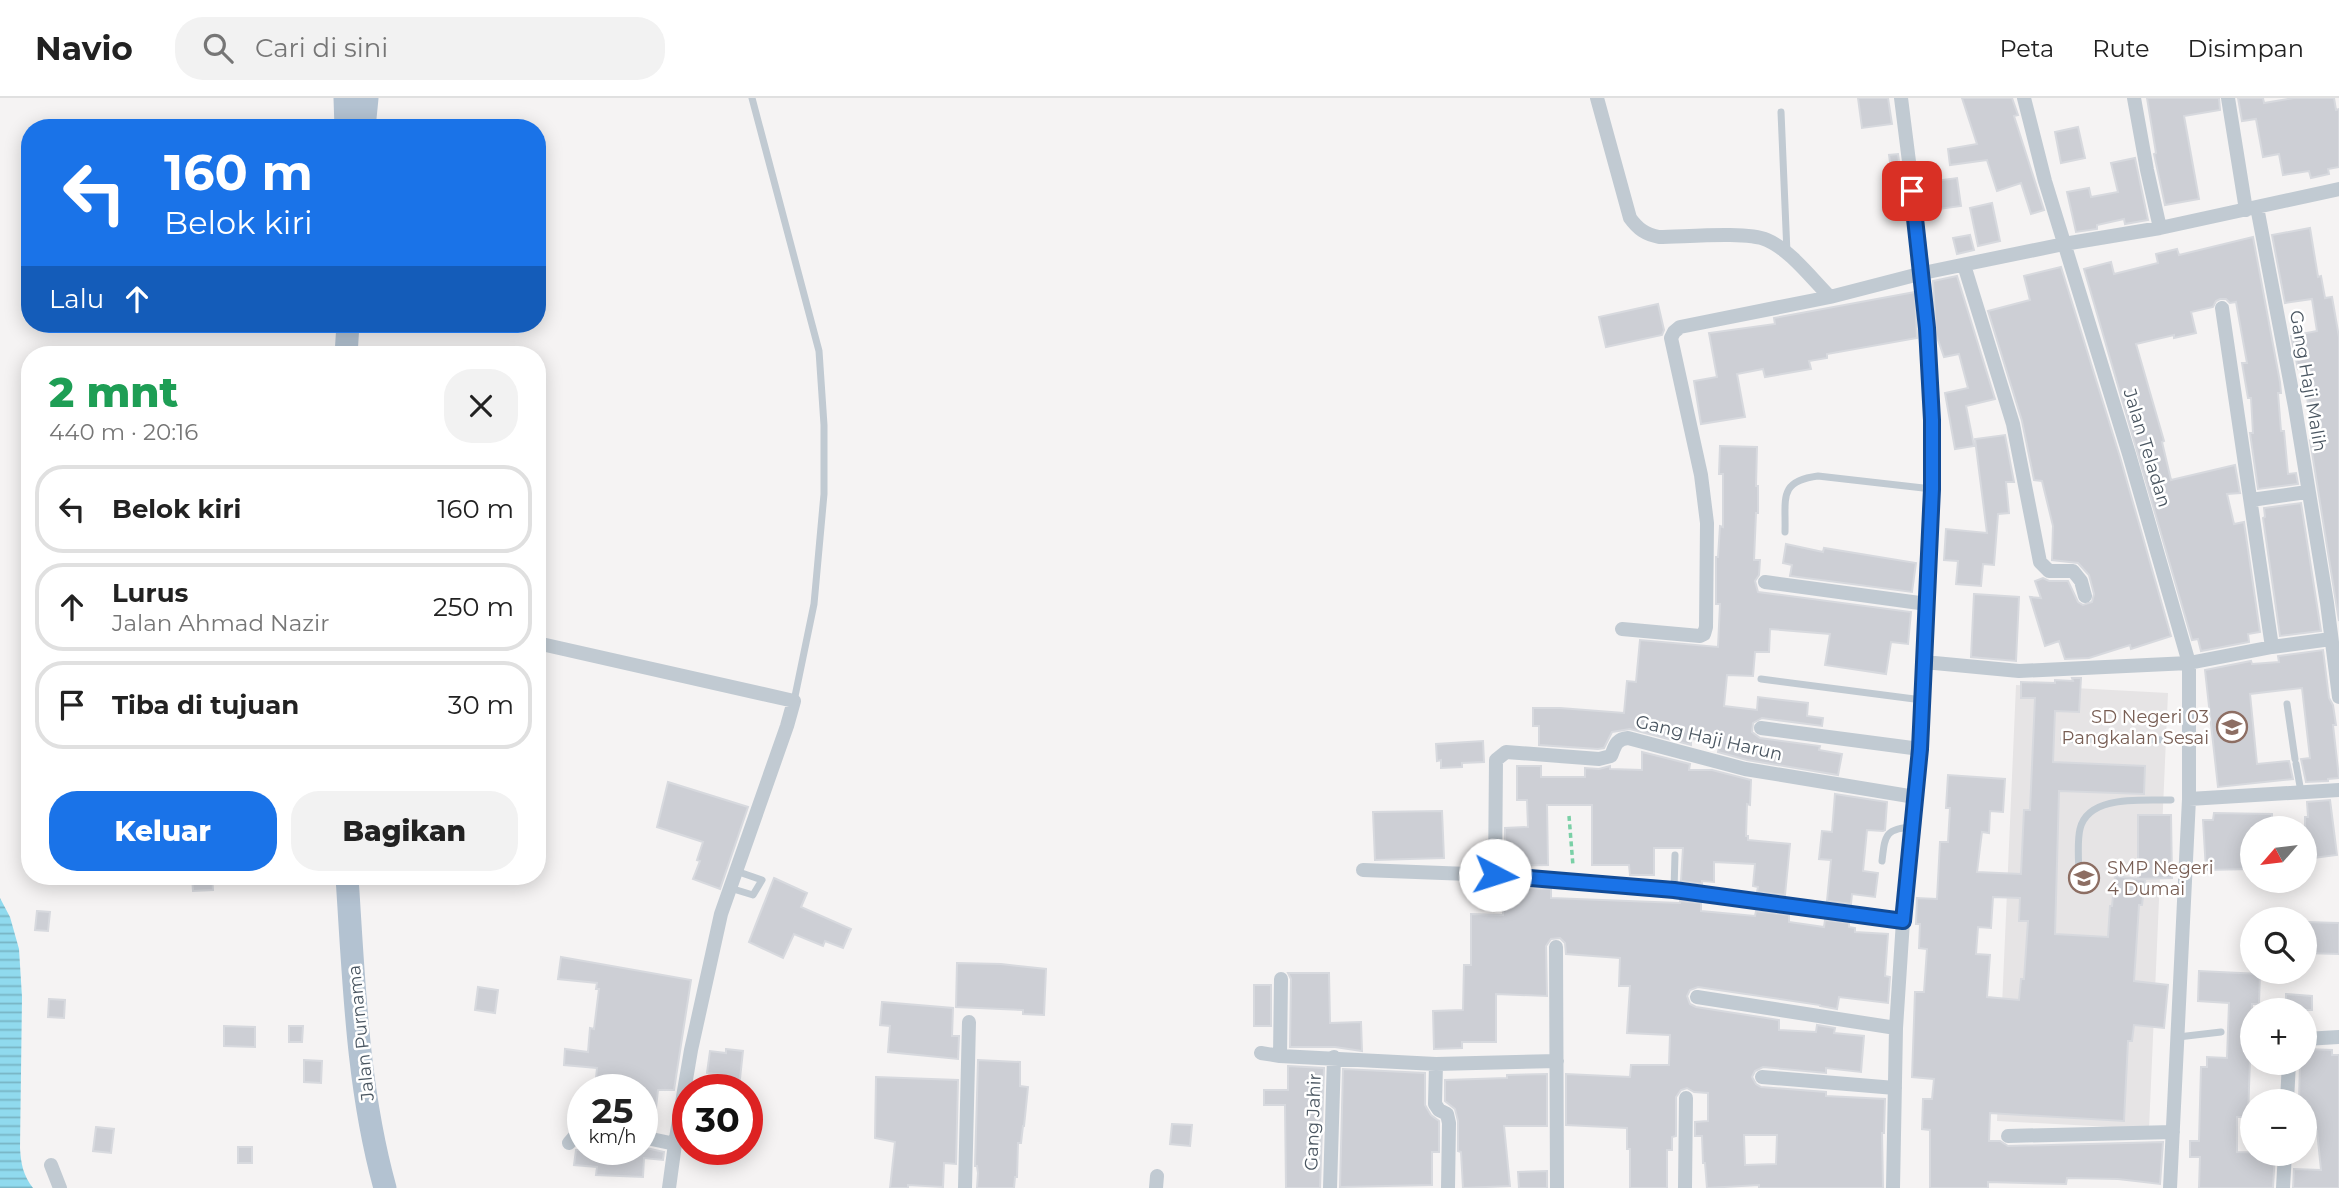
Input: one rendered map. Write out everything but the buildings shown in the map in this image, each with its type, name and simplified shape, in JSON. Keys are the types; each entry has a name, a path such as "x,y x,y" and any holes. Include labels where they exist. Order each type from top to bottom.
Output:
{"main road":[{"path":"345,98 346,119"},
{"path":"365,119 367,98"},
{"name":"Jalan Purnama","path":"348,885 358,1038 377,1160 385,1188"}],"street":[{"path":"1597,98 1630,218 1639,229 1648,235 1659,237 1751,236 1767,240 1787,254 1830,297"},
{"path":"1893,1188 1896,1028 1903,921 1920,749 1932,489 1932,420 1923,273 1901,98"},
{"name":"Jalan Teladan","path":"2024,98 2064,244 2129,454 2189,663 2189,740 2180,800 2178,1037 2170,1188"},
{"path":"2134,98 2160,228"},
{"name":"Gang Haji Malih","path":"2228,98 2295,407 2307,492 2333,601 2331,639 2339,697"},
{"path":"1622,629 1700,636 1704,634 1706,627 1707,523 1700,475 1671,338 1674,332 1690,324 1830,297 1923,273 2064,244 2160,228 2339,190"},
{"path":"1964,265 2013,424 2039,562 2049,571 2073,571 2081,580 2085,596"},
{"path":"2222,308 2272,647"},
{"path":"2251,500 2307,492"},
{"path":"1765,582 1927,604"},
{"path":"1924,662 2019,671 2189,663 2331,639"},
{"path":"546,645 794,701 721,914 687,1074"},
{"path":"1761,728 1920,749"},
{"name":"Gang Haji Harun","path":"1495,875 1496,760 1506,752 1599,759 1611,756 1617,742 1621,738 1628,738 1745,769 1915,797"},
{"path":"2180,800 2338,790 2339,807"},
{"path":"1363,870 1495,875 1674,890 1903,921"},
{"path":"1556,947 1557,1188"},
{"path":"1280,1056 1281,979"},
{"path":"1698,998 1896,1028"},
{"path":"965,1188 969,1022"},
{"path":"2317,1038 2339,1037"},
{"path":"1261,1053 1436,1064 1557,1061"},
{"name":"Gang Jahir","path":"1330,1188 1334,1057"},
{"path":"1436,1064 1435,1104 1447,1114 1449,1124 1448,1188"},
{"path":"1762,1077 1895,1088"},
{"path":"1685,1188 1686,1098"},
{"path":"2008,1136 2173,1132"},
{"path":"669,1188 672,1162"},
{"path":"51,1165 60,1188"},
{"path":"2283,1188 2284,1166"}],"lane":[{"path":"752,98 819,351 822,388 824,494 814,604 794,701"},
{"path":"1781,112 1787,254"},
{"path":"1785,532 1786,494 1790,485 1805,477 1818,476 1932,489"},
{"path":"1760,679 1923,701"},
{"path":"2287,704 2301,792"},
{"path":"2064,739 2189,740"},
{"path":"2080,889 2080,828 2097,807 2111,802 2180,800"},
{"path":"1882,861 1885,837 1889,832 1899,827 1914,827"},
{"path":"1674,890 1675,855"},
{"path":"730,888 753,895 762,880 736,871"},
{"path":"2178,1037 2221,1032"}],"path":[{"path":"1569,816 1574,882"}],"shaded area":[{"name":"SMP Negeri 4 Dumai","path":"2016,685 2168,693 2149,1129 1997,1121"}],"water":[{"path":"0,898 10,917 19,949 22,997 20,1148 23,1169 33,1188 0,1188"}],"place":[{"name":"SD Negeri 03 Pangkalan Sesai","path":"2232,727"},
{"name":"SMP Negeri 4 Dumai","path":"2084,878"}],"route":[{"path":"1495,875 1674,890 1903,921 1920,749 1932,489 1932,420 1927,328 1912,191"}]}
